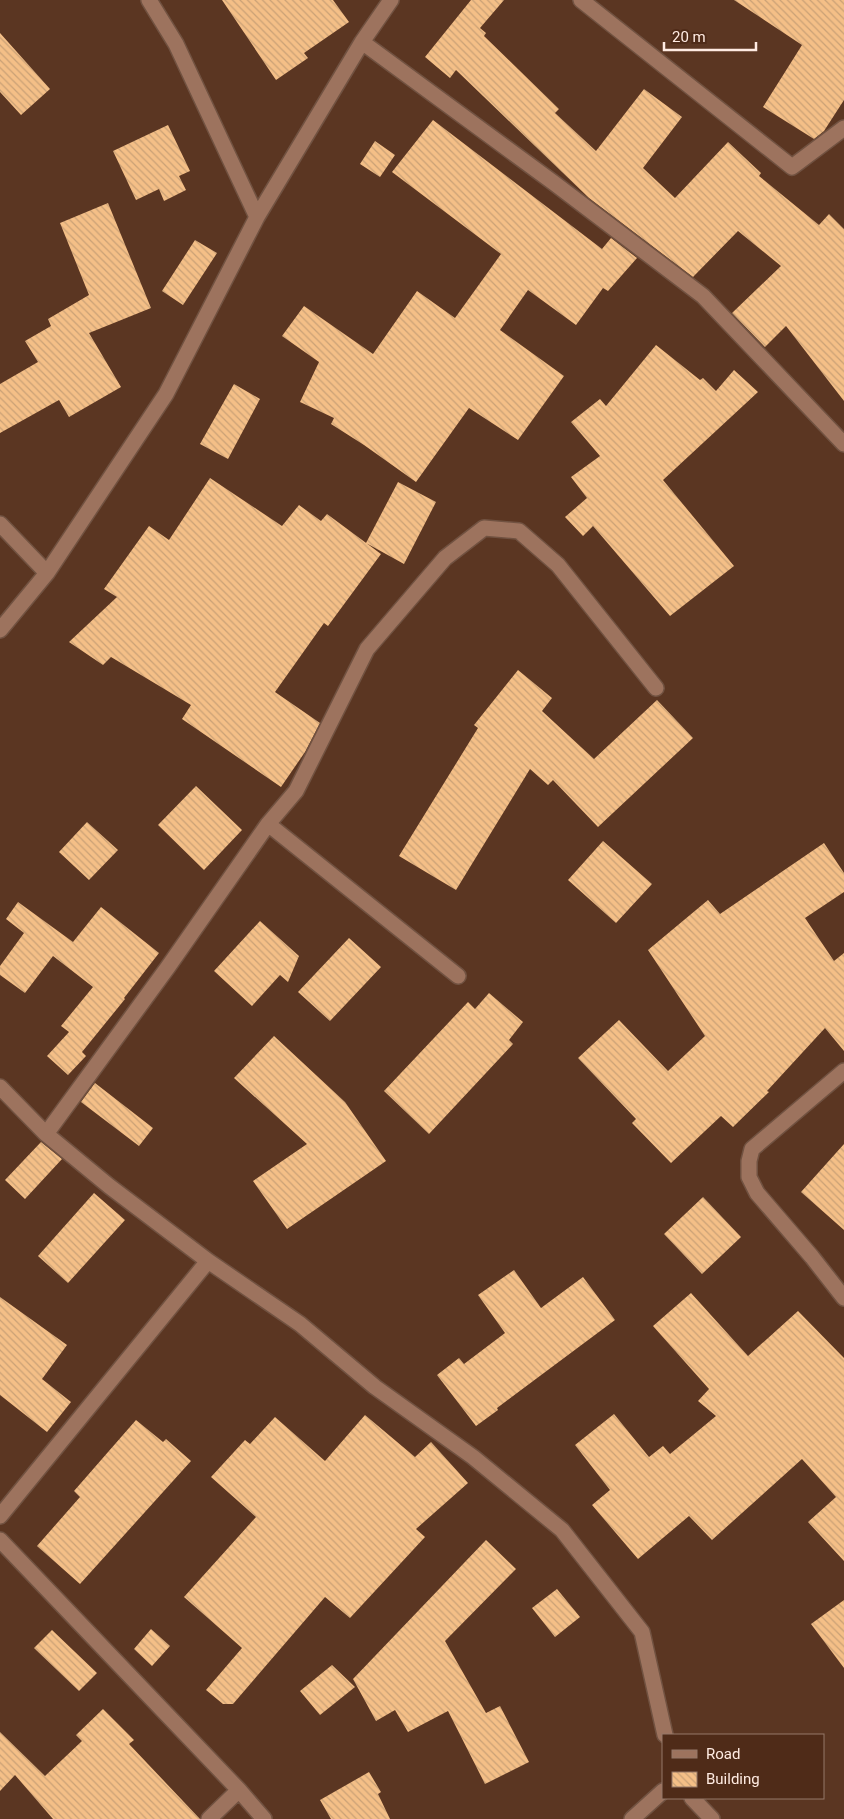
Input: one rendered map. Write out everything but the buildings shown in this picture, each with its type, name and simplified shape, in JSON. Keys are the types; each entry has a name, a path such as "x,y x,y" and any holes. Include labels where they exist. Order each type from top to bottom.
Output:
{"street":[{"path":"149,0 176,44 257,217"},
{"path":"0,630 47,573 166,394 257,217 362,42 391,0"},
{"path":"581,0 792,167 844,128"},
{"path":"362,42 554,183 703,296 844,444"},
{"path":"0,524 47,573"},
{"path":"46,1134 168,967 268,824 296,791 367,649 445,558 484,528 519,531 558,565 656,688"},
{"path":"268,824 458,976"},
{"path":"844,1071 752,1149 749,1161 749,1177 757,1193 812,1257 844,1298"},
{"path":"0,1087 46,1134 109,1186 208,1261 300,1324 375,1387 473,1457 562,1530 642,1632 665,1734"},
{"path":"0,1516 208,1261"},
{"path":"0,1540 239,1790 264,1819"},
{"path":"209,1819 239,1790"},
{"path":"632,1819 662,1791"},
{"path":"693,1799 712,1819"}]}
